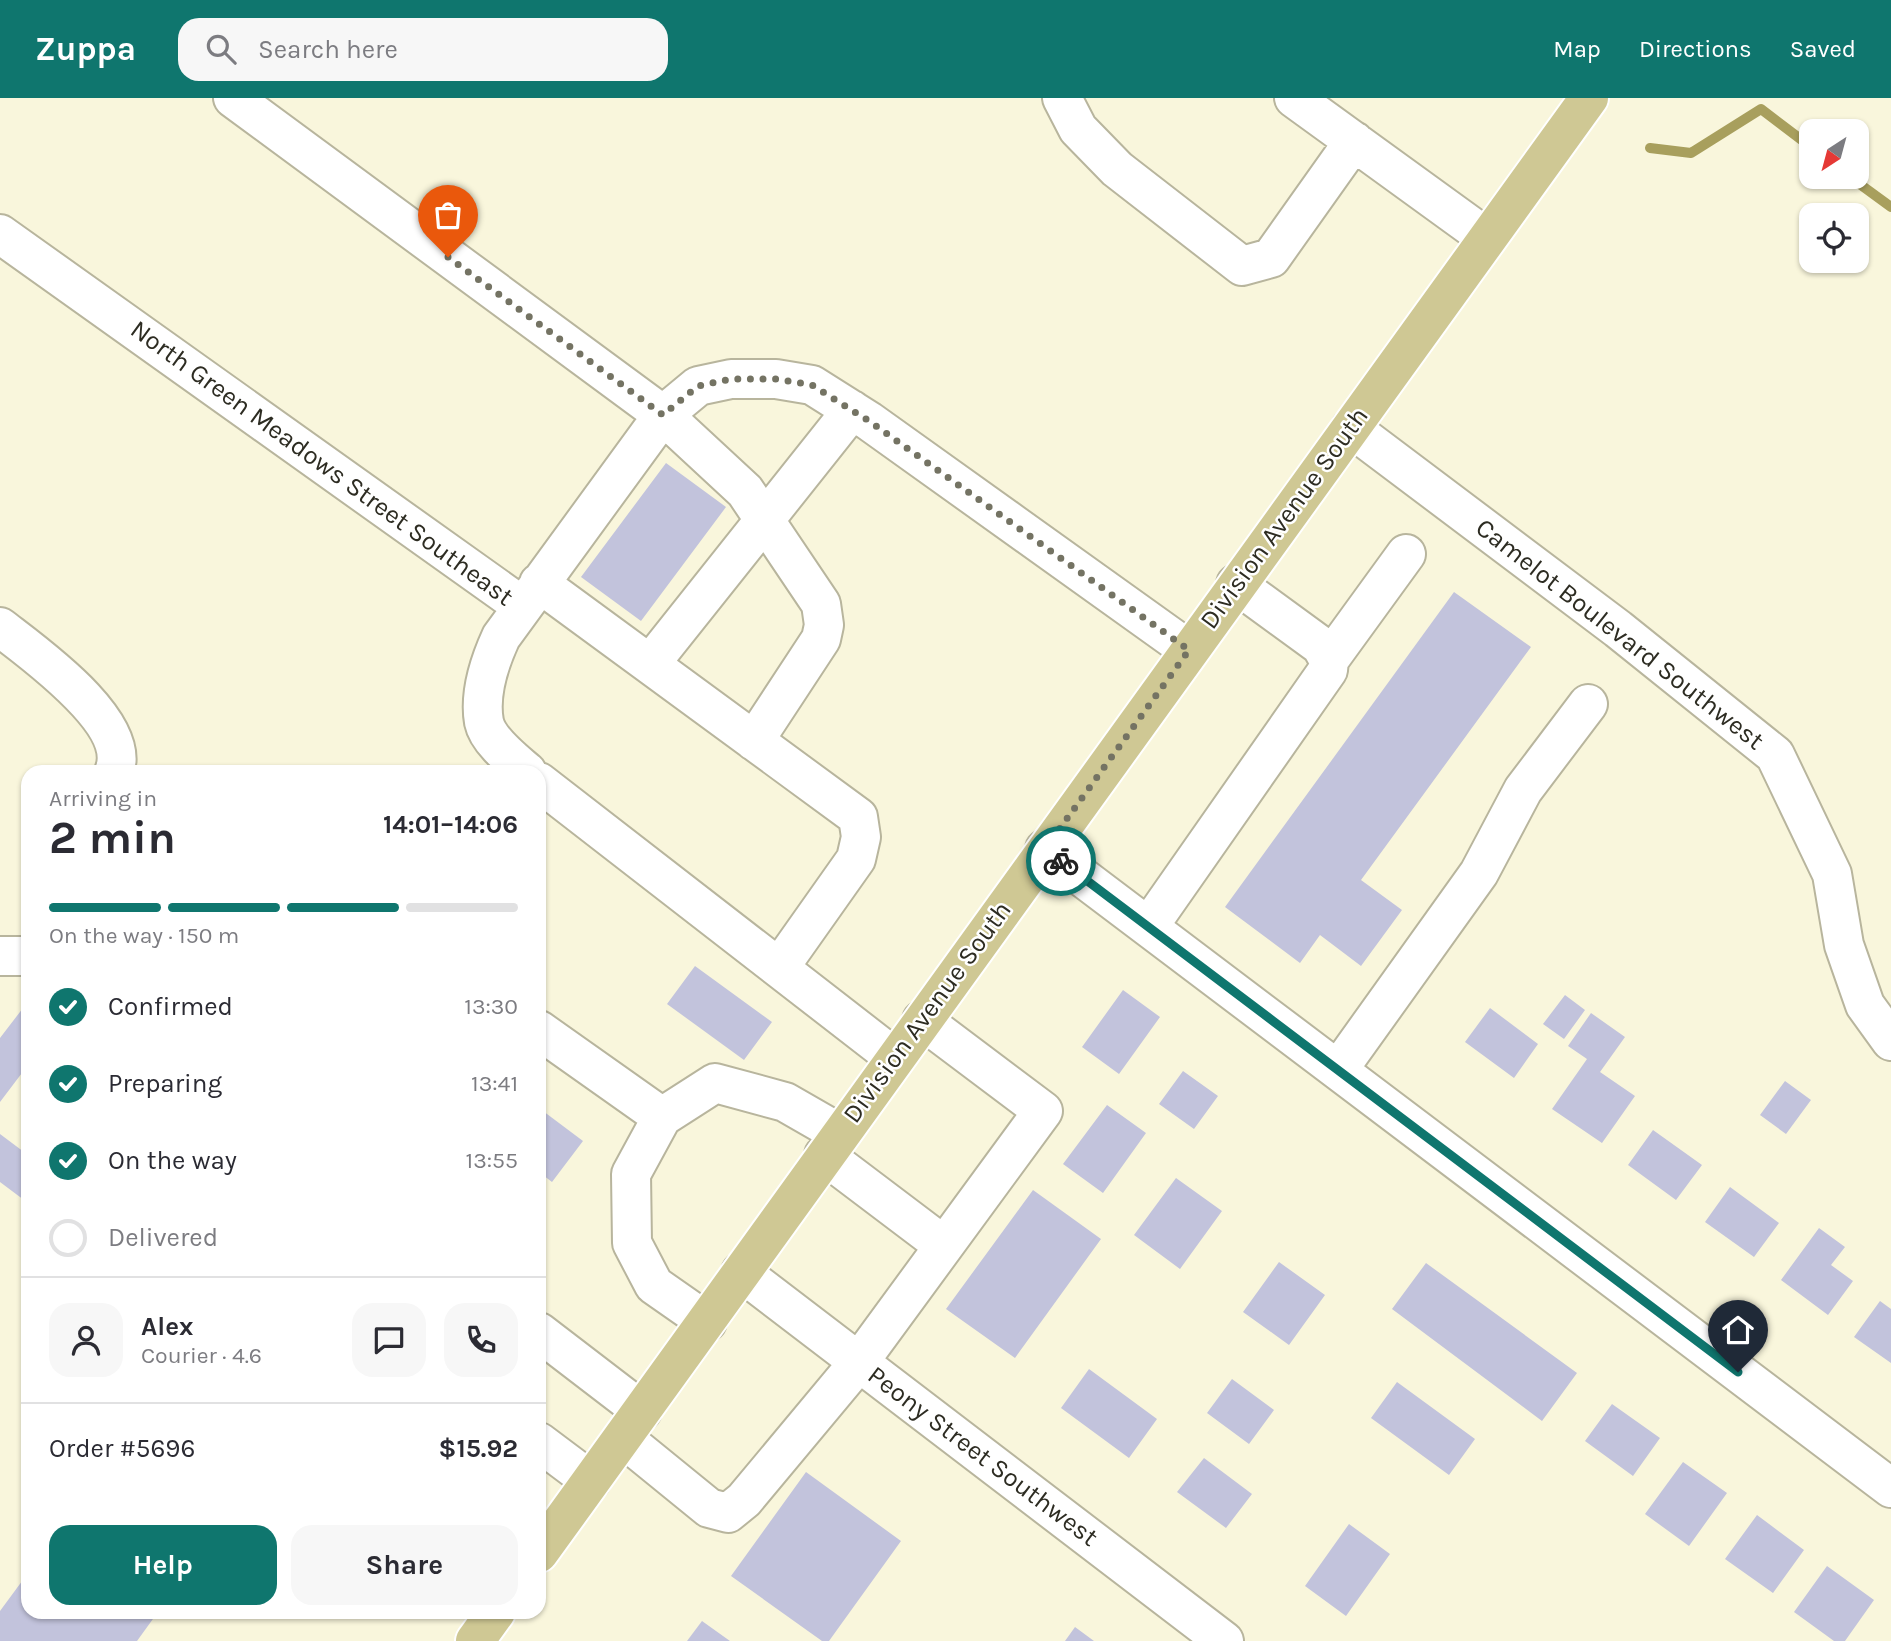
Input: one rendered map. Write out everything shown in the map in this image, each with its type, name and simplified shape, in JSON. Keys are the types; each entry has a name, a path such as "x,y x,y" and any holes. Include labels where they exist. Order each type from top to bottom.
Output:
{"main road":[{"name":"Division Avenue South","path":"546,1543 1589,98"},
{"path":"475,1641 491,1619"}],"street":[{"path":"233,98 663,415 745,491 821,604 824,625 821,639 754,741"},
{"path":"1062,98 1078,129 1117,169 1242,266 1271,258 1354,141"},
{"path":"1294,98 1487,238"},
{"name":"North Green Meadows Street Southeast","path":"0,234 530,594 501,637 486,669 484,723 505,752 519,765"},
{"path":"779,968 847,876 856,859 861,837 858,817 650,664 530,594 663,415 698,386 731,379 776,379 812,385 852,410 1189,650"},
{"path":"650,664 766,522 852,410"},
{"name":"Camelot Boulevard Southwest","path":"1351,428 1618,629 1775,755 1832,874 1844,945 1866,1005 1891,1041"},
{"path":"1149,926 1328,670 1329,660 1406,554"},
{"path":"1236,584 1321,646 1329,660"},
{"path":"0,627 60,673 97,712 112,742 117,765"},
{"path":"1338,1070 1479,873 1523,790 1588,704"},
{"path":"546,787 895,1058"},
{"path":"1045,849 1891,1488"},
{"path":"0,956 21,956"},
{"path":"546,1339 633,1424 709,1508 728,1513 744,1500 859,1362 1043,1111 922,1020"},
{"path":"546,1035 662,1117"},
{"path":"707,1322 654,1285 632,1243 631,1174 662,1117 715,1083 785,1102 943,1245"},
{"name":"Peony Street Southwest","path":"741,1272 1224,1641"},
{"path":"546,1447 591,1481"}],"building":[{"path":"666,463 726,507 641,621 581,577"},
{"path":"1454,592 1531,647 1361,880 1402,910 1361,966 1320,935 1300,963 1225,907"},
{"path":"695,966 772,1022 744,1060 667,1004"},
{"path":"1123,990 1160,1017 1119,1074 1082,1047"},
{"path":"1565,995 1585,1010 1564,1039 1543,1024"},
{"path":"1490,1008 1538,1044 1514,1078 1465,1042"},
{"path":"21,1011 21,1074 0,1102 0,1038"},
{"path":"1591,1013 1625,1037 1600,1072 1635,1096 1602,1143 1552,1109 1587,1059 1568,1046"},
{"path":"1183,1071 1218,1096 1194,1129 1159,1104"},
{"path":"1785,1081 1811,1100 1786,1134 1760,1115"},
{"path":"1107,1105 1146,1133 1103,1193 1063,1164"},
{"path":"546,1113 583,1141 552,1182 546,1177"},
{"path":"1653,1130 1702,1165 1676,1200 1628,1165"},
{"path":"0,1134 21,1150 21,1198 0,1182"},
{"path":"1176,1178 1222,1211 1180,1269 1134,1235"},
{"path":"1730,1187 1779,1223 1754,1257 1705,1222"},
{"path":"1033,1190 1101,1239 1015,1358 946,1309"},
{"path":"1819,1228 1845,1247 1831,1265 1853,1281 1828,1315 1781,1280"},
{"path":"1279,1262 1325,1295 1289,1345 1243,1312"},
{"path":"1426,1263 1577,1373 1542,1421 1392,1309"},
{"path":"1880,1301 1891,1309 1891,1363 1854,1337"},
{"path":"1089,1369 1157,1419 1129,1458 1061,1408"},
{"path":"1232,1379 1274,1410 1249,1444 1207,1413"},
{"path":"1397,1382 1475,1439 1449,1475 1371,1418"},
{"path":"1612,1404 1660,1438 1633,1476 1585,1441"},
{"path":"1204,1458 1252,1494 1226,1528 1177,1492"},
{"path":"1683,1462 1727,1493 1689,1546 1645,1514"},
{"path":"806,1472 901,1541 829,1641 822,1641 731,1576"},
{"path":"1757,1515 1804,1550 1773,1593 1725,1559"},
{"path":"1349,1524 1390,1554 1346,1616 1305,1586"},
{"path":"1827,1566 1874,1600 1845,1641 1834,1641 1794,1612"},
{"path":"21,1582 21,1619 153,1619 137,1641 0,1641 0,1611"},
{"path":"702,1621 730,1641 687,1641"},
{"path":"1075,1627 1094,1641 1065,1641"}],"waterway":[{"path":"1650,148 1691,153 1761,109 1799,138"},
{"path":"1866,189 1891,207"}],"way so far":[{"path":"448,257 663,415 698,386 731,379 776,379 812,385 869,421 1189,650 1045,849 1061,861"}],"route":[{"path":"1061,861 1738,1372"}]}
